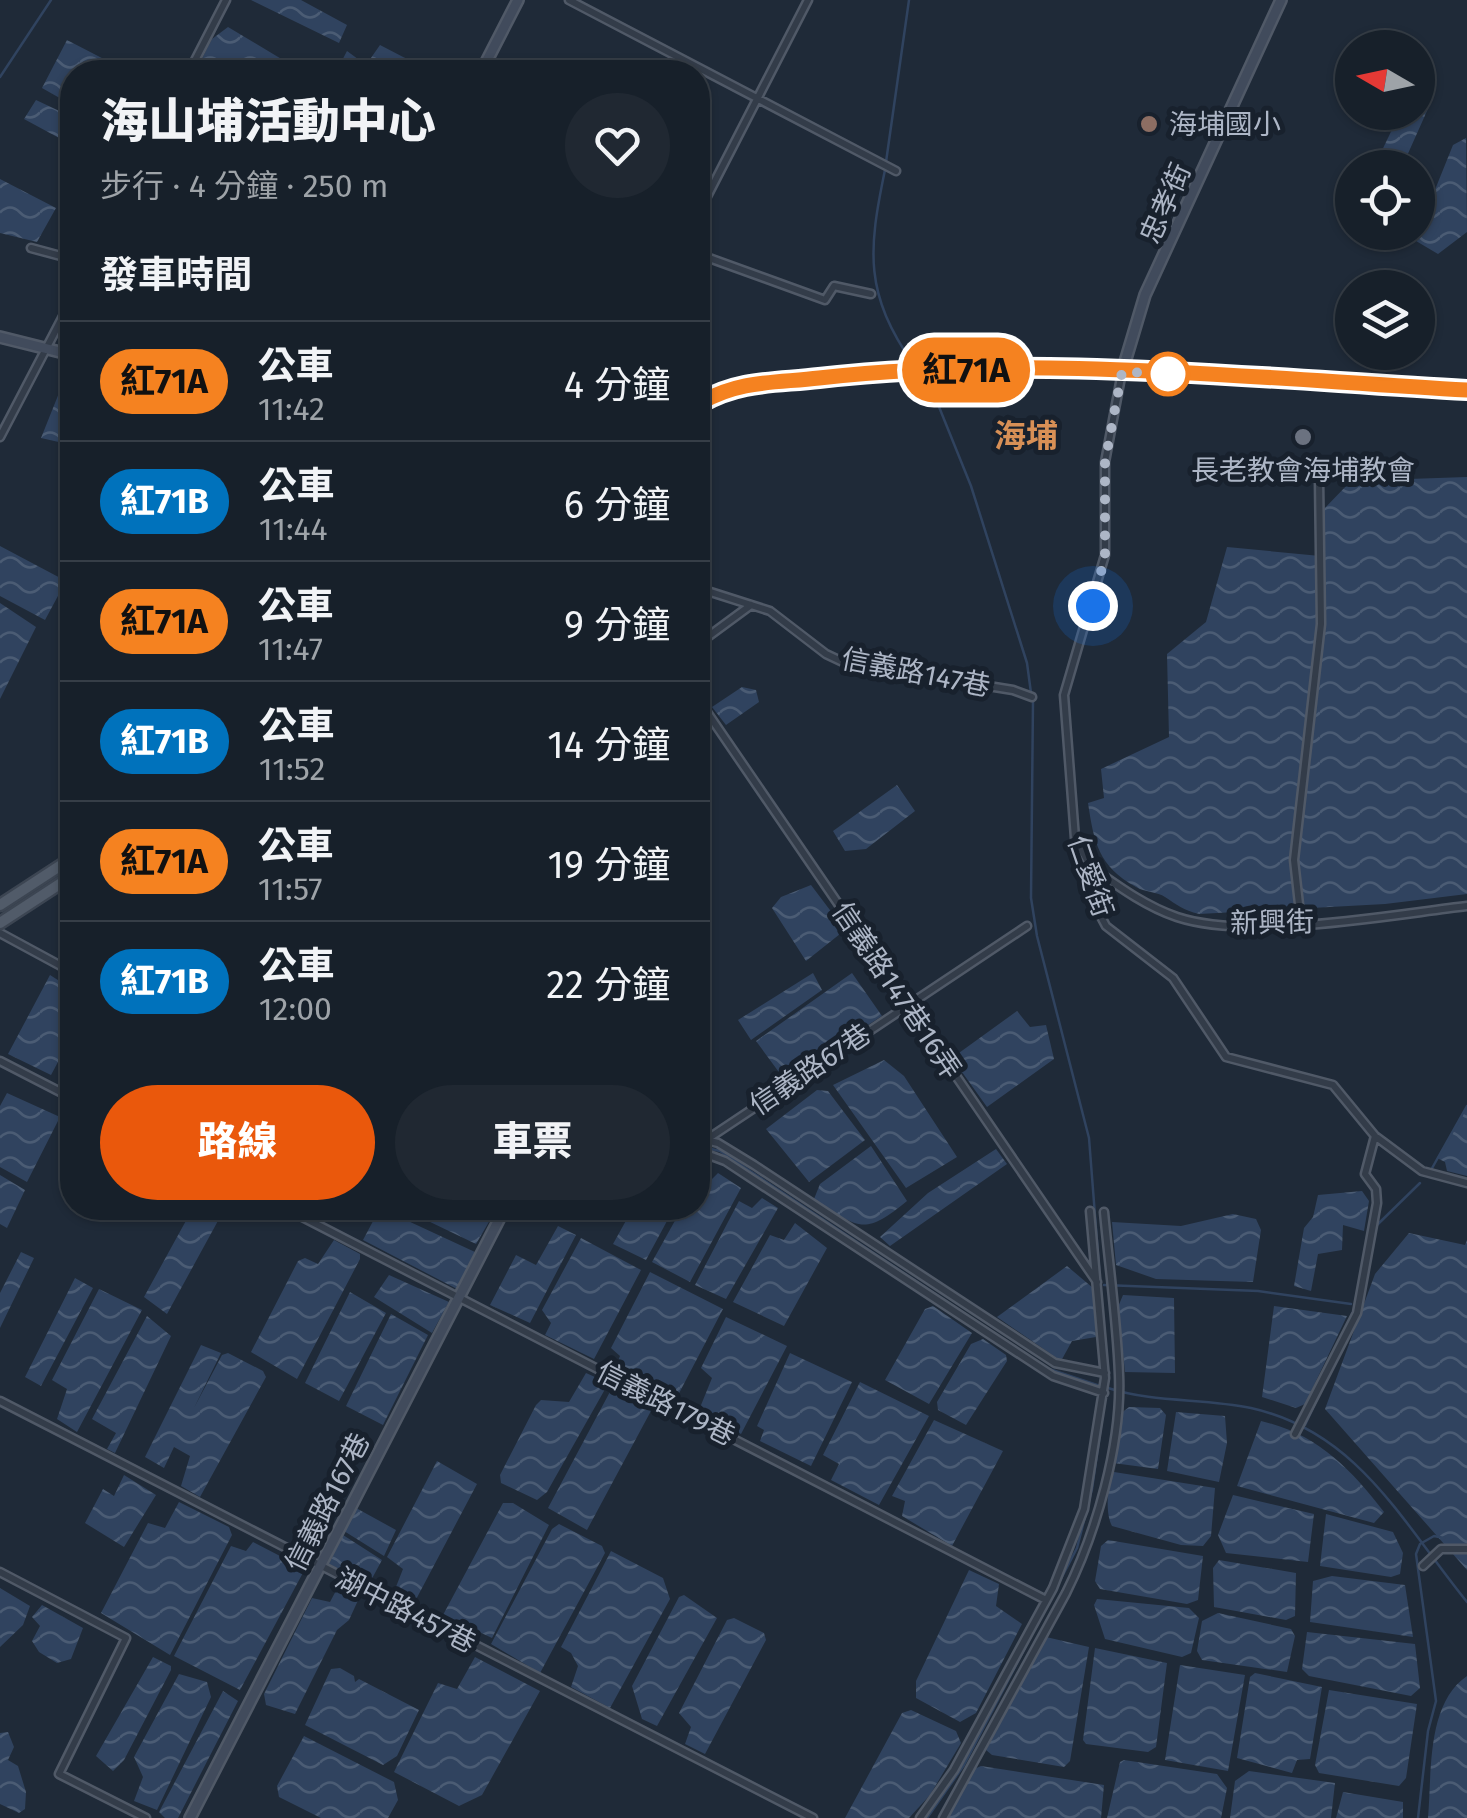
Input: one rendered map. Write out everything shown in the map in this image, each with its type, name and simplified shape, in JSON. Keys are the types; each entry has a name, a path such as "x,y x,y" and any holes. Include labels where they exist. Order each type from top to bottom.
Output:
{"main road":[{"path":"710,398 740,383 913,369 1122,372 1467,390"},
{"path":"0,905 60,866"},
{"path":"0,923 60,884"}],"street":[{"path":"195,60 226,0"},
{"path":"487,60 518,0"},
{"path":"569,0 684,60"},
{"path":"710,190 808,0"},
{"name":"忠孝街","path":"1122,372 1145,295 1281,0"},
{"path":"710,74 894,170"},
{"path":"31,248 60,256"},
{"path":"710,258 824,300 834,286 871,294"},
{"path":"0,437 60,322"},
{"path":"0,337 60,352"},
{"name":"仁愛街","path":"1122,372 1105,462 1105,555 1064,695 1075,838 1091,867 1098,911 1106,926 1172,978 1226,1058 1333,1084 1374,1136 1430,1174 1467,1182"},
{"path":"1300,922 1294,860 1321,624 1319,479"},
{"name":"信義路147巷","path":"710,592 786,620 826,654 846,663 1013,690 1032,697"},
{"path":"710,635 751,605"},
{"name":"信義路147巷16弄","path":"710,716 1097,1282"},
{"name":"新興街","path":"1091,867 1122,889 1178,917 1232,925 1467,906"},
{"name":"信義路67巷","path":"710,1134 1027,926"},
{"path":"0,933 60,966"},
{"path":"0,1061 60,1092"},
{"path":"1298,1429 1357,1313 1378,1203 1376,1188 1365,1174 1374,1136"},
{"path":"710,1143 754,1165 1055,1364 1105,1376"},
{"path":"710,1156 725,1161 1053,1376 1104,1391"},
{"path":"920,1818 954,1770 1046,1600 1072,1549 1084,1508 1105,1376 1090,1211"},
{"path":"942,1818 1084,1556 1102,1494 1118,1402 1104,1212"},
{"name":"信義路179巷","path":"308,1220 1046,1600"},
{"name":"信義路167巷","path":"190,1818 498,1220"},
{"name":"湖中路457巷","path":"0,1401 813,1818"},
{"path":"1424,1566 1442,1548 1467,1549"},
{"path":"0,1572 126,1638 58,1774 146,1818"}],"water":[{"path":"251,0 301,0 347,25 339,43"},
{"path":"228,27 283,60 201,60 212,39"},
{"path":"67,40 106,60 60,60 60,98 42,88"},
{"path":"380,45 409,60 370,60"},
{"path":"347,51 359,60 342,60"},
{"path":"36,100 60,111 60,138 24,119"},
{"path":"1392,130 1419,130 1410,150 1382,150"},
{"path":"1466,138 1467,232 1438,254 1431,250 1435,250 1435,190 1453,145"},
{"path":"0,179 56,208 37,242 0,233"},
{"path":"60,390 60,442 41,438"},
{"path":"1467,477 1467,894 1385,904 1199,914 1162,895 1139,889 1113,871 1100,852 1088,803 1104,798 1101,769 1169,737 1167,654 1206,622 1227,547 1320,556 1322,511 1351,481"},
{"path":"0,546 60,578 60,592 45,620 0,596"},
{"path":"0,603 36,627 0,699"},
{"path":"742,687 756,690 759,702 726,725 712,707"},
{"path":"897,785 915,811 866,849 845,851 833,831"},
{"path":"811,885 845,930 806,961 772,908 781,897"},
{"path":"813,973 822,990 751,1040 738,1020"},
{"path":"852,973 882,1016 784,1079 756,1041"},
{"path":"50,975 60,981 60,1058 51,1075 8,1054"},
{"path":"1017,1011 1030,1027 1046,1025 1054,1059 987,1107 952,1058"},
{"path":"884,1060 904,1076 957,1157 906,1188 833,1085"},
{"path":"817,1090 828,1091 865,1140 809,1182 766,1129"},
{"path":"7,1093 60,1117 27,1182 0,1167 0,1106"},
{"path":"1467,1107 1467,1176 1447,1171 1445,1162 1437,1158"},
{"path":"871,1146 907,1201 880,1220 861,1224 841,1217 814,1199 820,1184"},
{"path":"996,1149 1007,1164 890,1246 880,1237 928,1193"},
{"path":"718,1173 741,1188 690,1282 652,1262 675,1220 710,1220 710,1181"},
{"path":"0,1175 25,1190 7,1228 0,1224"},
{"path":"1362,1191 1369,1201 1364,1231 1343,1225 1342,1250 1318,1254 1311,1291 1294,1286 1304,1228 1313,1217 1318,1195"},
{"path":"762,1198 778,1208 726,1299 695,1285 739,1201 752,1208"},
{"path":"1233,1214 1256,1219 1261,1230 1253,1282 1156,1279 1116,1265 1112,1222 1181,1226"},
{"path":"186,1220 218,1220 167,1314 144,1297"},
{"path":"374,1220 406,1220 475,1252 457,1289 363,1240"},
{"path":"426,1220 490,1220 476,1244"},
{"path":"626,1220 668,1220 646,1260 613,1244"},
{"path":"795,1223 827,1248 784,1326 733,1302 770,1235 784,1240"},
{"path":"558,1226 576,1235 530,1323 490,1305 516,1255 536,1265"},
{"path":"1409,1233 1465,1245 1467,1240 1467,1570 1325,1409 1375,1274"},
{"path":"581,1238 641,1270 594,1359 545,1335 551,1323 542,1310"},
{"path":"334,1240 360,1254 360,1259 297,1379 251,1352 298,1261 305,1258 318,1264"},
{"path":"21,1252 34,1258 0,1328 0,1293"},
{"path":"1067,1266 1093,1288 1096,1337 1072,1341 1061,1361 997,1317"},
{"path":"650,1272 723,1309 675,1401 615,1368 620,1356 611,1348"},
{"path":"389,1275 449,1302 432,1333 374,1297"},
{"path":"75,1278 93,1288 41,1386 25,1377"},
{"path":"99,1289 142,1310 77,1432 57,1419 67,1389 52,1380"},
{"path":"350,1292 386,1313 339,1401 305,1383"},
{"path":"1123,1295 1174,1298 1175,1373 1125,1372 1118,1307"},
{"path":"933,1306 972,1333 929,1404 885,1380 925,1309"},
{"path":"1274,1306 1347,1316 1305,1404 1296,1408 1262,1397"},
{"path":"391,1314 428,1335 383,1425 346,1406"},
{"path":"147,1316 171,1336 115,1453 107,1449 116,1433 92,1419"},
{"path":"726,1317 787,1346 741,1434 699,1410 712,1378 701,1368"},
{"path":"983,1339 1006,1355 1007,1361 966,1425 938,1410 937,1402 971,1344"},
{"path":"201,1345 221,1353 194,1408 222,1355 228,1353 263,1371 266,1377 200,1497 181,1486 190,1456 174,1447 164,1468 145,1457"},
{"path":"790,1353 852,1382 811,1466 760,1441 764,1430 757,1426"},
{"path":"586,1373 606,1382 604,1391 547,1492 537,1500 501,1483 500,1475 536,1405 541,1400 569,1402"},
{"path":"860,1382 929,1416 879,1505 831,1480 839,1464 823,1455"},
{"path":"612,1388 652,1409 587,1530 548,1508"},
{"path":"1129,1407 1160,1408 1166,1415 1158,1469 1113,1463 1119,1415"},
{"path":"1176,1412 1225,1416 1227,1443 1219,1482 1167,1471"},
{"path":"934,1420 1003,1451 952,1546 902,1516 905,1501 892,1496"},
{"path":"1261,1421 1299,1435 1331,1455 1384,1512 1374,1523 1237,1486"},
{"path":"437,1461 477,1484 412,1607 392,1597 403,1569 387,1557"},
{"path":"1114,1472 1215,1488 1211,1536 1203,1546 1181,1545 1112,1526 1108,1499"},
{"path":"124,1475 156,1495 124,1547 85,1523 103,1489 114,1496"},
{"path":"1233,1495 1314,1514 1308,1562 1226,1553 1218,1535"},
{"path":"179,1502 229,1527 232,1535 170,1655 101,1613 148,1523 165,1528"},
{"path":"503,1503 513,1503 549,1525 492,1638 443,1615"},
{"path":"356,1508 396,1530 384,1556 344,1531"},
{"path":"1326,1514 1393,1532 1403,1553 1400,1574 1391,1577 1320,1566"},
{"path":"559,1524 602,1546 605,1553 540,1673 491,1644 552,1529"},
{"path":"343,1535 382,1560 369,1584 329,1564"},
{"path":"1108,1540 1203,1556 1198,1600 1187,1604 1100,1589 1095,1581 1101,1546"},
{"path":"253,1542 305,1569 240,1690 174,1656 231,1546 246,1551"},
{"path":"611,1551 663,1578 670,1599 610,1708 571,1687 578,1666 571,1653 561,1647"},
{"path":"1219,1560 1296,1573 1295,1616 1286,1620 1214,1607 1213,1568"},
{"path":"969,1570 999,1584 996,1606 1022,1624 976,1713 960,1722 916,1698 916,1681"},
{"path":"1332,1576 1405,1585 1413,1637 1310,1622 1313,1581"},
{"path":"339,1585 360,1596 349,1620 337,1630 295,1714 266,1705 264,1694 312,1598 330,1602"},
{"path":"0,1588 30,1606 23,1625 0,1647"},
{"path":"684,1595 717,1618 657,1726 642,1719 632,1686 679,1597"},
{"path":"1097,1599 1189,1608 1199,1618 1191,1653 1182,1657 1105,1639 1094,1605"},
{"path":"42,1605 83,1628 71,1659 57,1663 39,1652 32,1641 40,1626 32,1617"},
{"path":"1218,1613 1291,1629 1295,1636 1287,1672 1202,1660 1197,1651 1202,1621"},
{"path":"734,1618 764,1633 766,1640 705,1754 685,1744 691,1727 679,1713 727,1620"},
{"path":"1307,1632 1415,1644 1420,1688 1411,1696 1309,1676 1302,1669"},
{"path":"1046,1637 1089,1647 1070,1761 1064,1767 992,1755 986,1750"},
{"path":"1095,1648 1167,1663 1156,1747 1148,1752 1086,1744 1083,1740"},
{"path":"153,1657 171,1666 171,1670 124,1760 113,1771 96,1756"},
{"path":"475,1657 540,1691 482,1795 459,1806 394,1772 438,1683 457,1689"},
{"path":"1180,1665 1245,1675 1228,1771 1165,1760"},
{"path":"340,1668 354,1676 355,1682 359,1679 419,1710 397,1756 383,1765 305,1725 331,1669"},
{"path":"1255,1673 1322,1687 1310,1759 1297,1760 1292,1773 1237,1758 1250,1677"},
{"path":"179,1674 207,1682 211,1697 157,1810 134,1801 143,1777 134,1757"},
{"path":"1467,1676 1467,1818 1428,1818 1438,1721 1454,1688"},
{"path":"1329,1690 1417,1704 1406,1778 1399,1786 1319,1773 1315,1765"},
{"path":"223,1691 238,1701 178,1818 165,1818 159,1812"},
{"path":"911,1710 956,1731 961,1743 930,1795 909,1818 845,1818 902,1713"},
{"path":"8,1732 14,1747 8,1760 18,1766 26,1792 25,1809 19,1813 0,1804 0,1733"},
{"path":"304,1736 394,1782 398,1800 388,1818 321,1818 279,1797 277,1786"},
{"path":"1120,1762 1217,1774 1227,1788 1221,1818 1107,1818"},
{"path":"981,1766 1104,1785 1101,1818 944,1818 972,1770"},
{"path":"1249,1771 1335,1783 1331,1818 1230,1818 1235,1781"},
{"path":"1343,1792 1403,1802 1403,1818 1336,1818"}],"waterway":[{"path":"0,77 51,0"},
{"path":"886,162 909,0"},
{"path":"885,170 875,225 874,271 886,316 914,365"},
{"path":"922,376 933,392 971,486 1027,663 1031,693"},
{"path":"1033,701 1031,898 1037,936 1089,1138 1107,1370"},
{"path":"1431,1170 1467,1106"},
{"path":"710,1149 720,1151 994,1333"},
{"path":"1373,1243 1376,1226 1420,1183"},
{"path":"1104,1285 1258,1291 1351,1304"},
{"path":"1046,1368 1100,1386"},
{"path":"927,1818 964,1765 1077,1548 1092,1489 1108,1378"},
{"path":"1305,1425 1325,1382"},
{"path":"1108,1388 1143,1396 1251,1408 1288,1420 1321,1437 1375,1484 1467,1602"},
{"path":"1418,1818 1428,1731 1436,1701 1416,1554 1420,1544 1434,1536 1444,1538"}],"bus line":[{"name":"紅71A","path":"710,397 740,383 917,369 1008,368 1467,390"}],"place":[{"name":"海埔國小","path":"1149,124"},
{"name":"長老教會海埔教會","path":"1303,437"}],"district":[{"name":"海埔","path":"1026,436"}],"route":[{"path":"1093,606 1105,555 1105,462 1122,372 1178,374 1168,374"}]}
